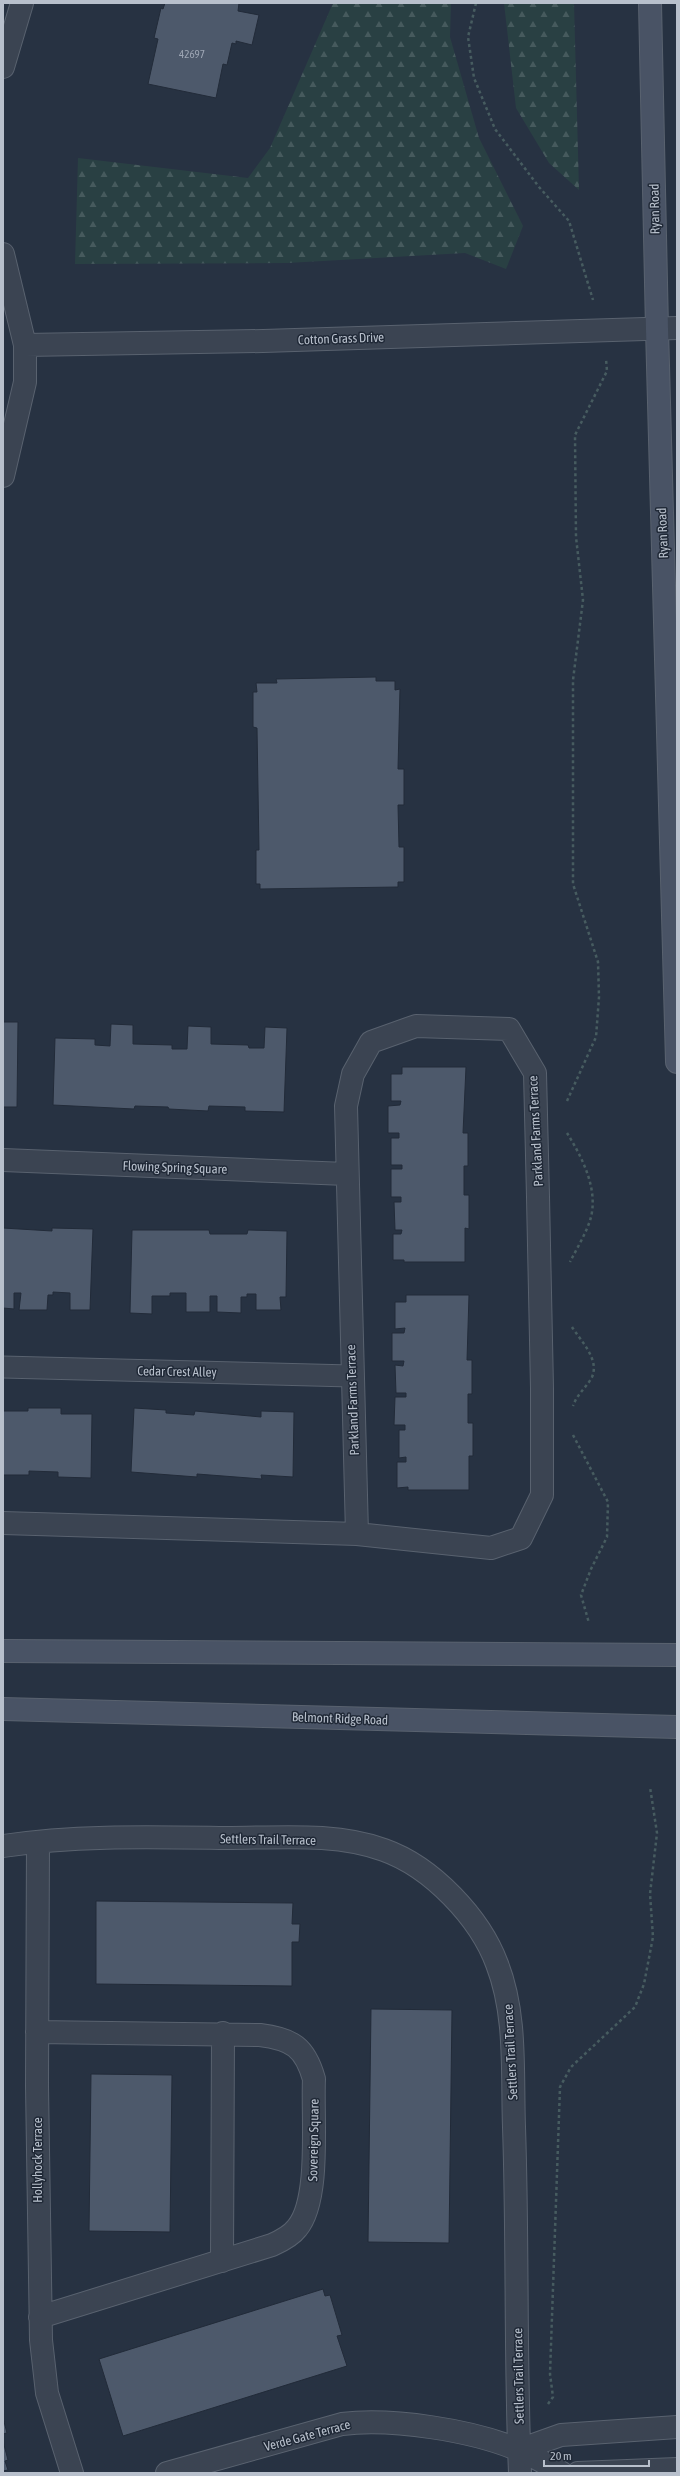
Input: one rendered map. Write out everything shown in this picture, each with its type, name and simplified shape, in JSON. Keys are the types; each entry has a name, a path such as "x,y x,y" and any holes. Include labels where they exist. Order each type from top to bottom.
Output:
{"main road":[{"name":"Ryan Road","path":"650,3 667,328 677,1062"},
{"path":"3,1651 677,1655"},
{"name":"Belmont Ridge Road","path":"3,1709 677,1727"}],"street":[{"path":"3,67 22,3"},
{"path":"3,254 25,345 25,382 3,476"},
{"name":"Cotton Grass Drive","path":"25,345 255,341 667,328"},
{"name":"Parkland Farms Terrace","path":"3,1523 357,1534 491,1548 521,1538 542,1495 542,1388 534,1073 509,1029 416,1026 371,1042 353,1074 346,1106 346,1174 357,1534"},
{"name":"Flowing Spring Square","path":"3,1160 346,1174"},
{"name":"Settlers Trail Terrace","path":"3,1846 106,1836 314,1839 352,1842 386,1850 413,1865 440,1885 467,1911 488,1942 509,2002 515,2160 520,2473"},
{"name":"Hollyhock Terrace","path":"38,1842 37,2032 40,2317 43,2368 47,2393 72,2473"},
{"name":"Sovereign Square","path":"37,2032 223,2033 274,2036 292,2043 303,2053 310,2064 314,2079 312,2190 303,2219 287,2238 272,2245 222,2261 40,2317"},
{"path":"222,2261 223,2033"},
{"name":"Verde Gate Terrace","path":"167,2473 342,2424 364,2421 429,2427 476,2436 519,2450 562,2473"},
{"path":"519,2450 561,2435 677,2427"},
{"path":"578,2473 677,2469"}],"lane":[{"name":"Cedar Crest Alley","path":"3,1367 351,1376"}],"path":[{"path":"476,3 468,37 474,78 495,129 539,187 569,221 577,254 605,330 607,371 575,435 576,536 583,600 572,680 573,884 598,962 599,997 596,1037 564,1108"},
{"path":"567,1132 581,1155 592,1194 591,1217 568,1266"},
{"path":"570,1321 592,1356 593,1376 576,1398 571,1412"},
{"path":"572,1431 608,1502 607,1537 591,1569 581,1595 589,1623"},
{"path":"546,2408 553,2397 550,2374 560,2086 571,2067 635,2007 644,1984 653,1937 650,1894 658,1833 650,1787"}],"green space":[{"path":"333,3 451,3 450,37 479,138 523,226 506,269 465,253 287,263 75,264 78,158 248,178 270,148"},
{"path":"504,3 574,3 579,190 549,163 516,108"}],"building":[{"path":"165,3 239,3 238,11 259,15 252,45 236,41 236,44 232,43 227,65 223,64 216,98 148,84 158,39 154,38 161,8 163,9"},
{"path":"376,677 376,681 395,681 395,690 400,689 398,769 404,769 404,805 398,805 399,847 404,847 404,882 398,882 398,887 260,889 260,884 256,884 256,850 259,850 257,728 253,727 253,692 257,692 256,683 277,683 276,679"},
{"path":"3,1022 18,1022 17,1107 3,1107"},
{"path":"111,1024 133,1025 133,1044 172,1045 172,1049 187,1049 188,1026 211,1027 211,1044 248,1045 249,1048 264,1048 265,1027 287,1028 284,1112 245,1111 245,1107 209,1106 208,1111 169,1109 168,1107 135,1106 134,1109 53,1105 55,1038 95,1039 95,1045 110,1046"},
{"path":"402,1067 466,1067 463,1133 468,1133 468,1166 464,1166 464,1195 469,1195 469,1229 465,1228 465,1262 404,1262 404,1260 393,1260 393,1234 401,1234 402,1230 395,1230 394,1202 401,1202 401,1197 391,1197 391,1169 402,1169 402,1165 391,1165 391,1138 399,1138 399,1133 388,1133 388,1106 400,1105 401,1101 391,1101 391,1074 402,1074"},
{"path":"3,1228 52,1231 52,1228 93,1229 90,1310 70,1310 70,1293 53,1292 53,1295 48,1295 47,1310 19,1310 21,1293 14,1293 14,1309 3,1308"},
{"path":"132,1230 209,1230 210,1234 247,1234 248,1230 287,1231 286,1297 280,1297 281,1310 256,1310 256,1294 247,1294 247,1297 241,1297 241,1313 217,1312 217,1296 210,1296 210,1312 186,1312 186,1293 170,1293 170,1296 152,1296 152,1314 130,1313"},
{"path":"406,1295 469,1295 467,1360 472,1360 472,1394 468,1394 468,1423 473,1423 473,1456 469,1456 469,1490 408,1490 408,1487 397,1488 397,1462 406,1462 406,1457 399,1458 399,1430 405,1430 405,1425 394,1425 395,1397 406,1397 406,1393 396,1393 395,1365 403,1366 404,1361 392,1361 392,1333 404,1333 405,1328 395,1329 395,1302 406,1302"},
{"path":"28,1408 61,1408 61,1414 92,1414 91,1478 58,1477 58,1472 29,1471 29,1475 3,1475 3,1411 28,1411"},
{"path":"134,1408 166,1410 166,1413 194,1415 195,1411 261,1417 261,1411 294,1412 293,1477 261,1475 262,1479 197,1474 197,1477 131,1472"},
{"path":"96,1901 293,1903 292,1924 300,1924 299,1942 292,1942 292,1986 96,1984"},
{"path":"371,2009 452,2010 449,2243 368,2242"},
{"path":"91,2074 172,2075 170,2232 89,2231"},
{"path":"323,2289 325,2296 330,2295 342,2335 337,2336 347,2366 123,2436 99,2359"},
{"path":"3,2418 7,2433 3,2434"},
{"path":"3,2441 8,2460 5,2461 8,2470 3,2471"}]}
